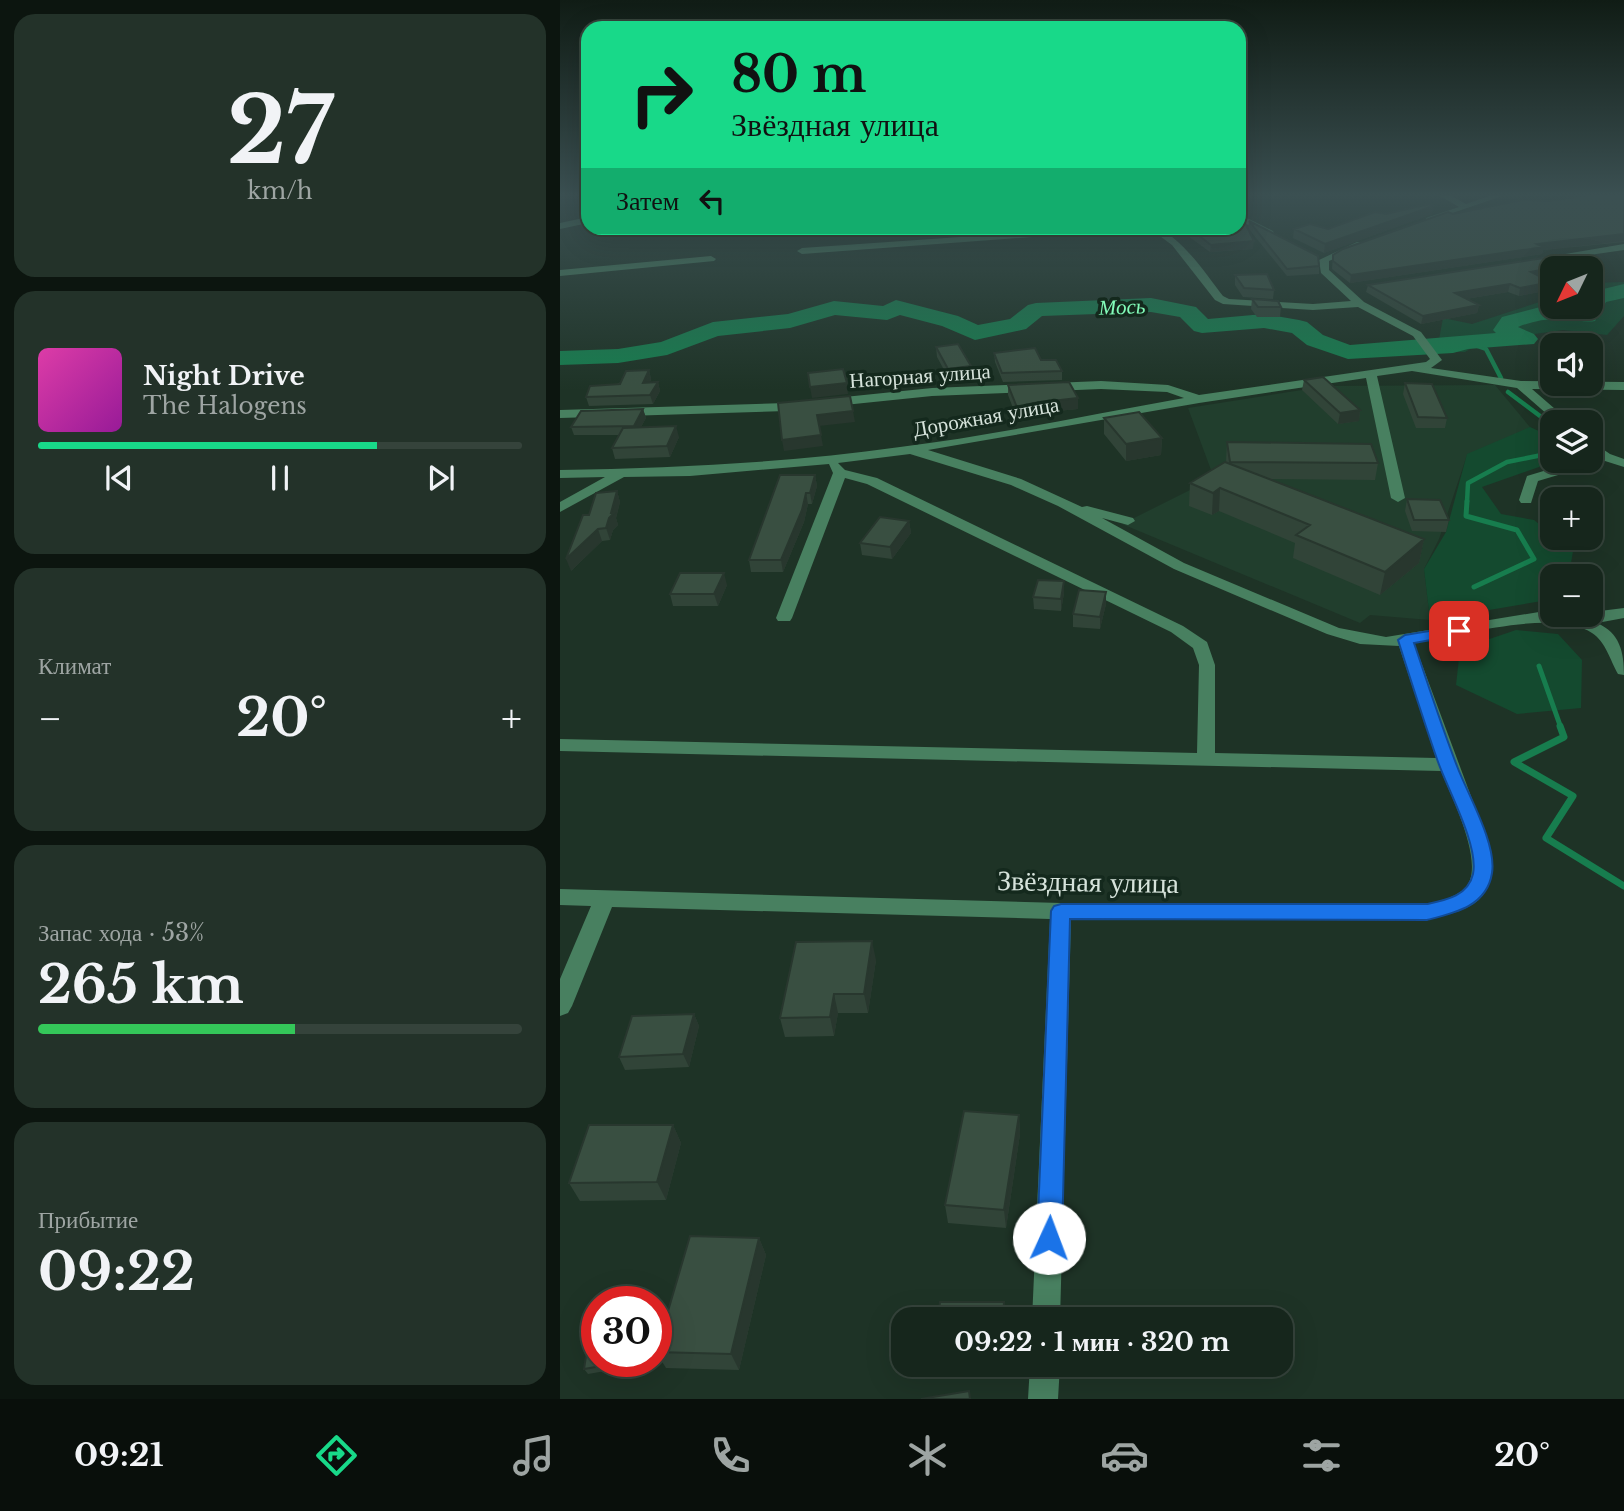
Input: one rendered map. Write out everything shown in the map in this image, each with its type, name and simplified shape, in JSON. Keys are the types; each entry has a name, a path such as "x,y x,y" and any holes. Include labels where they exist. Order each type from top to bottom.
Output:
{"street":[{"path":"1188,259 1219,298 1227,302 1312,307 1360,304"},
{"path":"1530,261 1542,259"},
{"path":"560,273 711,260"},
{"path":"1324,260 1325,271 1360,304 1430,350 1469,371 1470,378"},
{"path":"1343,290 1357,288"},
{"path":"1416,369 1429,365 1430,350"},
{"path":"1416,369 1521,385 1624,386"},
{"name":"Дорожная улица","path":"560,474 835,467 903,451 1199,399 1371,373 1416,369"},
{"path":"1371,373 1398,498"},
{"name":"Нагорная улица","path":"560,414 786,407 932,392 1101,385 1168,389 1199,399"},
{"path":"1521,385 1550,410"},
{"path":"903,451 933,455 1016,482 1063,503 1179,566 1333,631 1360,639 1386,642 1405,640 1540,617"},
{"path":"1526,500 1532,479 1605,457 1624,463"},
{"path":"784,618 835,467 872,481 1177,629 1201,646 1207,666 1206,759"},
{"path":"560,508 577,496 625,472"},
{"path":"1063,503 1128,521"},
{"path":"1603,616 1624,613"},
{"path":"1594,627 1611,643 1624,670"},
{"name":"Звёздная улица","path":"560,897 1061,911 1427,912 1452,906 1473,895 1483,873 1481,850 1448,765 1405,640"},
{"path":"560,744 1448,765"},
{"path":"560,1006 606,898"},
{"path":"1046,1307 1061,911"},
{"path":"1044,1399 1045,1377"}],"shaded area":[{"path":"1624,282 1624,316 1607,335 1563,330 1484,341 1465,352 1449,352 1438,345 1443,318 1472,324 1540,302 1540,319 1603,319 1603,283"},
{"path":"1495,385 1539,438 1467,455 1439,539 1424,569 1430,620 1370,615 1360,623 1122,524 1214,478 1188,408 1327,386"},
{"path":"1530,427 1540,432 1540,467 1482,487 1501,514 1534,520 1540,525 1540,550 1573,551 1571,564 1540,564 1540,601 1430,620 1424,569 1446,532 1467,454"},
{"path":"1516,630 1558,634 1582,660 1581,708 1517,714 1456,685 1460,649"}],"building":[{"path":"1279,259 1318,259 1319,266 1287,269"},
{"path":"1333,259 1459,259 1351,275"},
{"path":"1540,259 1540,270 1531,272 1540,276 1540,284 1520,288 1510,284 1455,293 1479,305 1423,316 1368,285"},
{"path":"1267,274 1274,290 1244,288 1235,275"},
{"path":"1252,299 1278,301 1281,307 1258,307"},
{"path":"958,344 971,366 948,369 936,347"},
{"path":"1035,348 1041,360 1056,360 1062,371 1002,373 994,353"},
{"path":"843,369 847,383 810,387 808,373"},
{"path":"649,370 643,383 658,382 650,395 586,397 590,386 620,384 626,371"},
{"path":"1323,377 1360,410 1340,413 1304,380"},
{"path":"1069,382 1078,398 1033,403 1036,409 1018,410 1008,385"},
{"path":"1405,383 1432,384 1447,418 1418,417"},
{"path":"850,396 853,411 817,415 821,435 782,440 778,403"},
{"path":"643,409 634,426 571,427 581,411"},
{"path":"1139,412 1162,438 1126,444 1104,418"},
{"path":"676,426 667,446 612,448 623,428"},
{"path":"1227,442 1371,444 1378,463 1230,462"},
{"path":"1225,462 1424,539 1385,572 1296,535 1310,525 1220,488 1213,493 1190,483"},
{"path":"780,475 815,475 781,560 749,560"},
{"path":"617,491 611,513 614,513 606,528 598,529 566,559 583,515 589,515 596,493"},
{"path":"1407,499 1440,500 1449,520 1414,520"},
{"path":"880,517 909,521 890,547 860,543"},
{"path":"680,573 724,573 714,594 670,594"},
{"path":"1038,580 1064,581 1061,599 1033,597"},
{"path":"1079,590 1106,592 1100,617 1073,614"},
{"path":"872,941 864,994 834,994 830,1017 780,1018 796,942"},
{"path":"694,1014 683,1054 619,1057 632,1016"},
{"path":"964,1111 1019,1115 1004,1210 945,1205"},
{"path":"589,1125 673,1125 657,1182 569,1183"},
{"path":"690,1236 759,1238 731,1354 672,1352 672,1297"},
{"path":"940,1302 1004,1302 1004,1307 939,1307"},
{"path":"969,1391 970,1399 921,1399"}],"waterway":[{"name":"Мось","path":"560,358 618,356 667,348 713,329 790,321 834,308 887,313 896,307 950,321 975,333 1018,324 1036,310 1151,305 1188,312 1202,326 1264,321 1299,327 1315,340 1348,352 1453,346 1466,342 1526,339 1505,330 1510,322 1548,312 1587,316 1598,297 1624,291"},
{"path":"1466,342 1486,349 1501,378"},
{"path":"1508,392 1540,416"},
{"path":"1467,502 1468,483 1507,462 1540,455"},
{"path":"1467,501 1466,516 1517,530 1534,559 1474,587"},
{"path":"1539,666 1561,728"},
{"path":"1560,726 1564,737 1514,762 1573,796 1546,838 1624,886"}],"route":[{"path":"1049,1238 1061,911 1427,912 1452,906 1473,895 1483,873 1481,850 1448,765 1405,640 1459,631"}]}
